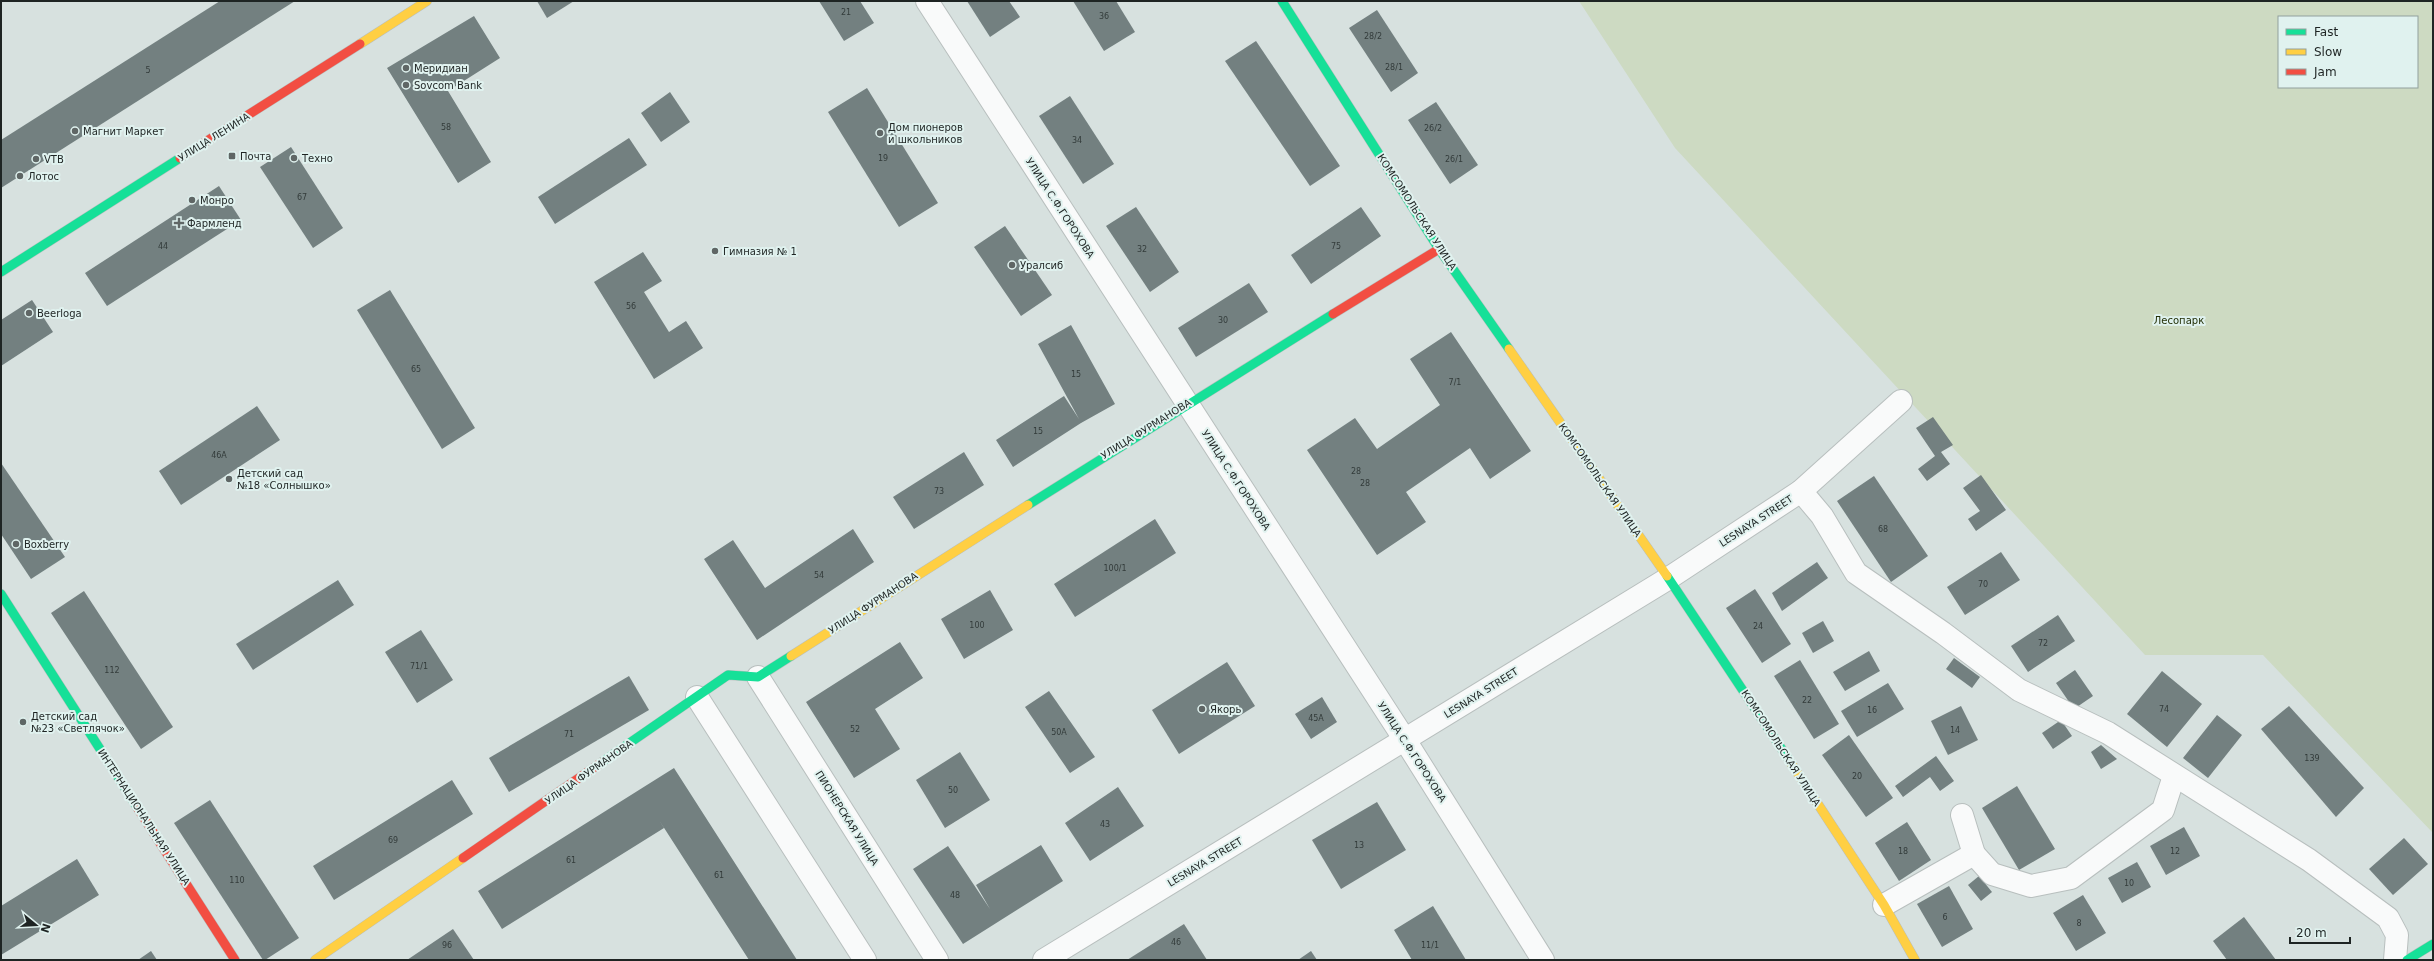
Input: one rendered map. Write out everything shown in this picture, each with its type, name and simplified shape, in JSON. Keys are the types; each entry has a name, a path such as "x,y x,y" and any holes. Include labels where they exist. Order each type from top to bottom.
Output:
{"street":[{"name":"УЛИЦА ЛЕНИНА","path":"1,272 426,1"},
{"name":"УЛИЦА С.Ф.ГОРОХОВА","path":"927,1 1186,404 1405,740 1543,960"},
{"name":"КОМСОМОЛЬСКАЯ УЛИЦА","path":"1282,1 1439,249 1669,578 1884,905 1913,956"},
{"name":"УЛИЦА ФУРМАНОВА","path":"315,960 697,697 728,674 758,677 1186,404 1439,249"},
{"name":"LESNAYA STREET","path":"1044,960 1669,578 1801,491 1901,401"},
{"path":"1801,491 1822,516 1856,573 1943,633 2019,690 2108,733 2309,860 2388,918 2397,935 2395,960"},
{"name":"ИНТЕРНАЦИОНАЛЬНАЯ УЛИЦА","path":"1,594 235,960"},
{"name":"ПИОНЕРСКАЯ УЛИЦА","path":"758,677 937,960"},
{"path":"697,697 865,960"},
{"path":"1962,815 1974,854 1992,874 2031,886 2071,878 2163,810 2174,776"},
{"path":"1884,905 1974,854"},
{"path":"2407,960 2433,944"}],"green space":[{"name":"Лесопарк","path":"1579,1 2433,1 2433,833 2263,655 2145,655 1675,148"}],"building":[{"path":"220,1 295,1 1,188 1,140"},
{"path":"537,1 574,1 547,18"},
{"path":"819,1 860,1 874,23 844,41"},
{"path":"967,1 1009,1 1020,17 990,37"},
{"path":"1073,1 1116,1 1135,32 1104,51"},
{"path":"1377,10 1418,73 1391,92 1349,28"},
{"path":"474,16 500,58 448,91 491,162 458,183 387,68"},
{"path":"1256,41 1340,166 1310,186 1225,61"},
{"path":"867,88 938,203 899,227 828,112"},
{"path":"670,92 690,122 661,142 641,113"},
{"path":"1070,96 1114,164 1083,184 1039,116"},
{"path":"1436,102 1478,165 1450,184 1408,120"},
{"path":"629,138 647,165 555,224 538,197"},
{"path":"291,147 343,228 313,248 260,167"},
{"path":"219,186 241,220 107,306 85,273"},
{"path":"1136,207 1179,272 1150,292 1106,226"},
{"path":"1361,207 1381,236 1311,284 1291,255"},
{"path":"1005,226 1052,295 1021,316 974,247"},
{"path":"643,252 662,281 644,292 669,332 686,321 703,348 654,379 594,282"},
{"path":"1249,283 1268,312 1196,357 1178,328"},
{"path":"390,290 475,428 442,449 357,310"},
{"path":"32,300 53,332 1,366 1,320"},
{"path":"1071,325 1115,404 1081,423 1013,467 996,440 1064,396 1079,419 1038,344"},
{"path":"1451,332 1531,451 1490,479 1470,448 1406,492 1426,522 1377,555 1307,450 1355,418 1377,449 1440,405 1410,359"},
{"path":"257,406 280,440 181,505 159,471"},
{"path":"1933,417 1953,445 1941,452 1950,464 1927,481 1918,469 1935,456 1916,428"},
{"path":"964,452 984,485 914,529 893,497"},
{"path":"1,463 65,557 31,579 1,534"},
{"path":"1981,475 2006,510 1976,531 1968,519 1980,511 1963,488"},
{"path":"1874,476 1928,556 1891,582 1837,501"},
{"path":"1155,519 1176,553 1075,617 1054,584"},
{"path":"853,529 874,562 757,640 704,559 733,540 765,588"},
{"path":"2001,552 2020,580 1965,615 1947,587"},
{"path":"1817,562 1828,578 1782,611 1772,593"},
{"path":"338,580 354,605 253,670 236,644"},
{"path":"1755,589 1791,644 1762,663 1726,608"},
{"path":"990,590 1013,630 964,659 941,619"},
{"path":"84,591 173,727 141,749 51,613"},
{"path":"2058,615 2075,641 2028,672 2011,646"},
{"path":"1823,621 1834,641 1813,653 1802,633"},
{"path":"421,630 453,680 417,703 385,652"},
{"path":"900,642 923,678 875,709 900,749 854,778 806,702"},
{"path":"1869,651 1880,671 1845,691 1833,672"},
{"path":"1954,658 1980,677 1972,688 1946,669"},
{"path":"1800,660 1839,724 1814,739 1774,676"},
{"path":"1227,662 1255,706 1179,754 1152,710"},
{"path":"2075,670 2093,696 2074,709 2056,683"},
{"path":"2162,671 2202,704 2167,747 2127,714"},
{"path":"629,676 649,710 509,792 489,758"},
{"path":"1888,683 1904,709 1857,737 1841,711"},
{"path":"1049,691 1095,757 1070,773 1025,707"},
{"path":"1322,697 1337,722 1311,739 1295,714"},
{"path":"1961,706 1978,740 1948,755 1931,721"},
{"path":"2289,706 2364,788 2336,817 2261,729"},
{"path":"2217,715 2242,735 2208,778 2183,758"},
{"path":"2061,720 2072,736 2053,749 2042,733"},
{"path":"1849,735 1893,798 1866,817 1822,755"},
{"path":"2101,745 2117,759 2101,769 2091,752"},
{"path":"960,752 990,800 945,828 916,780"},
{"path":"1936,756 1954,781 1940,791 1930,777 1903,797 1895,786"},
{"path":"674,768 797,960 749,960 659,820 664,828 502,929 478,891"},
{"path":"452,780 473,814 334,900 313,866"},
{"path":"2017,786 2055,849 2019,870 1982,808"},
{"path":"1118,787 1144,826 1090,861 1065,823"},
{"path":"210,800 299,938 265,960 263,960 174,823"},
{"path":"1377,802 1406,850 1341,889 1312,840"},
{"path":"1907,822 1931,860 1899,881 1875,843"},
{"path":"2184,827 2200,856 2166,875 2150,846"},
{"path":"2404,838 2428,864 2393,895 2369,869"},
{"path":"1041,845 1063,881 963,944 913,869 948,846 990,909 976,885"},
{"path":"77,859 99,895 1,955 1,906"},
{"path":"2137,862 2151,887 2122,903 2108,878"},
{"path":"1979,876 1992,892 1981,901 1968,885"},
{"path":"1949,886 1973,929 1942,947 1917,904"},
{"path":"2083,895 2106,933 2076,951 2053,913"},
{"path":"1433,906 1466,960 1412,960 1394,930"},
{"path":"2244,917 2276,960 2227,960 2213,941"},
{"path":"1184,924 1207,960 1127,960"},
{"path":"453,929 474,960 407,960"},
{"path":"151,951 157,960 138,960"},
{"path":"1311,951 1317,960 1298,960"}],"traffic: fast":[{"path":"1282,1 1439,249 1509,349"},
{"path":"1,272 180,158"},
{"path":"1028,505 1333,314"},
{"path":"1667,576 1791,763"},
{"path":"1,594 137,807"},
{"path":"602,762 728,675 758,677 791,656"},
{"path":"2407,960 2433,944"}],"traffic: slow":[{"path":"360,44 427,1"},
{"path":"1509,349 1667,576"},
{"path":"791,656 1028,505"},
{"path":"1791,763 1884,905 1915,960"},
{"path":"315,960 463,858"}],"traffic: jam":[{"path":"180,158 360,44"},
{"path":"1333,314 1439,249"},
{"path":"463,858 602,762"},
{"path":"137,807 235,960"}],"place":[{"name":"Меридиан","path":"406,68"},
{"name":"Sovcom Bank","path":"406,85"},
{"name":"Магнит Маркет","path":"75,131"},
{"name":"Дом пионеров и школьников","path":"880,133"},
{"name":"Почта","path":"232,156"},
{"name":"Техно","path":"294,158"},
{"name":"VTB","path":"36,159"},
{"name":"Лотос","path":"20,176"},
{"name":"Монро","path":"192,200"},
{"name":"Фармленд","path":"179,223"},
{"name":"Гимназия № 1","path":"715,251"},
{"name":"Уралсиб","path":"1012,265"},
{"name":"Beerloga","path":"29,313"},
{"name":"Детский сад №18 «Солнышко»","path":"229,479"},
{"name":"Boxberry","path":"16,544"},
{"name":"Якорь","path":"1202,709"},
{"name":"Детский сад №23 «Светлячок»","path":"23,722"}]}
